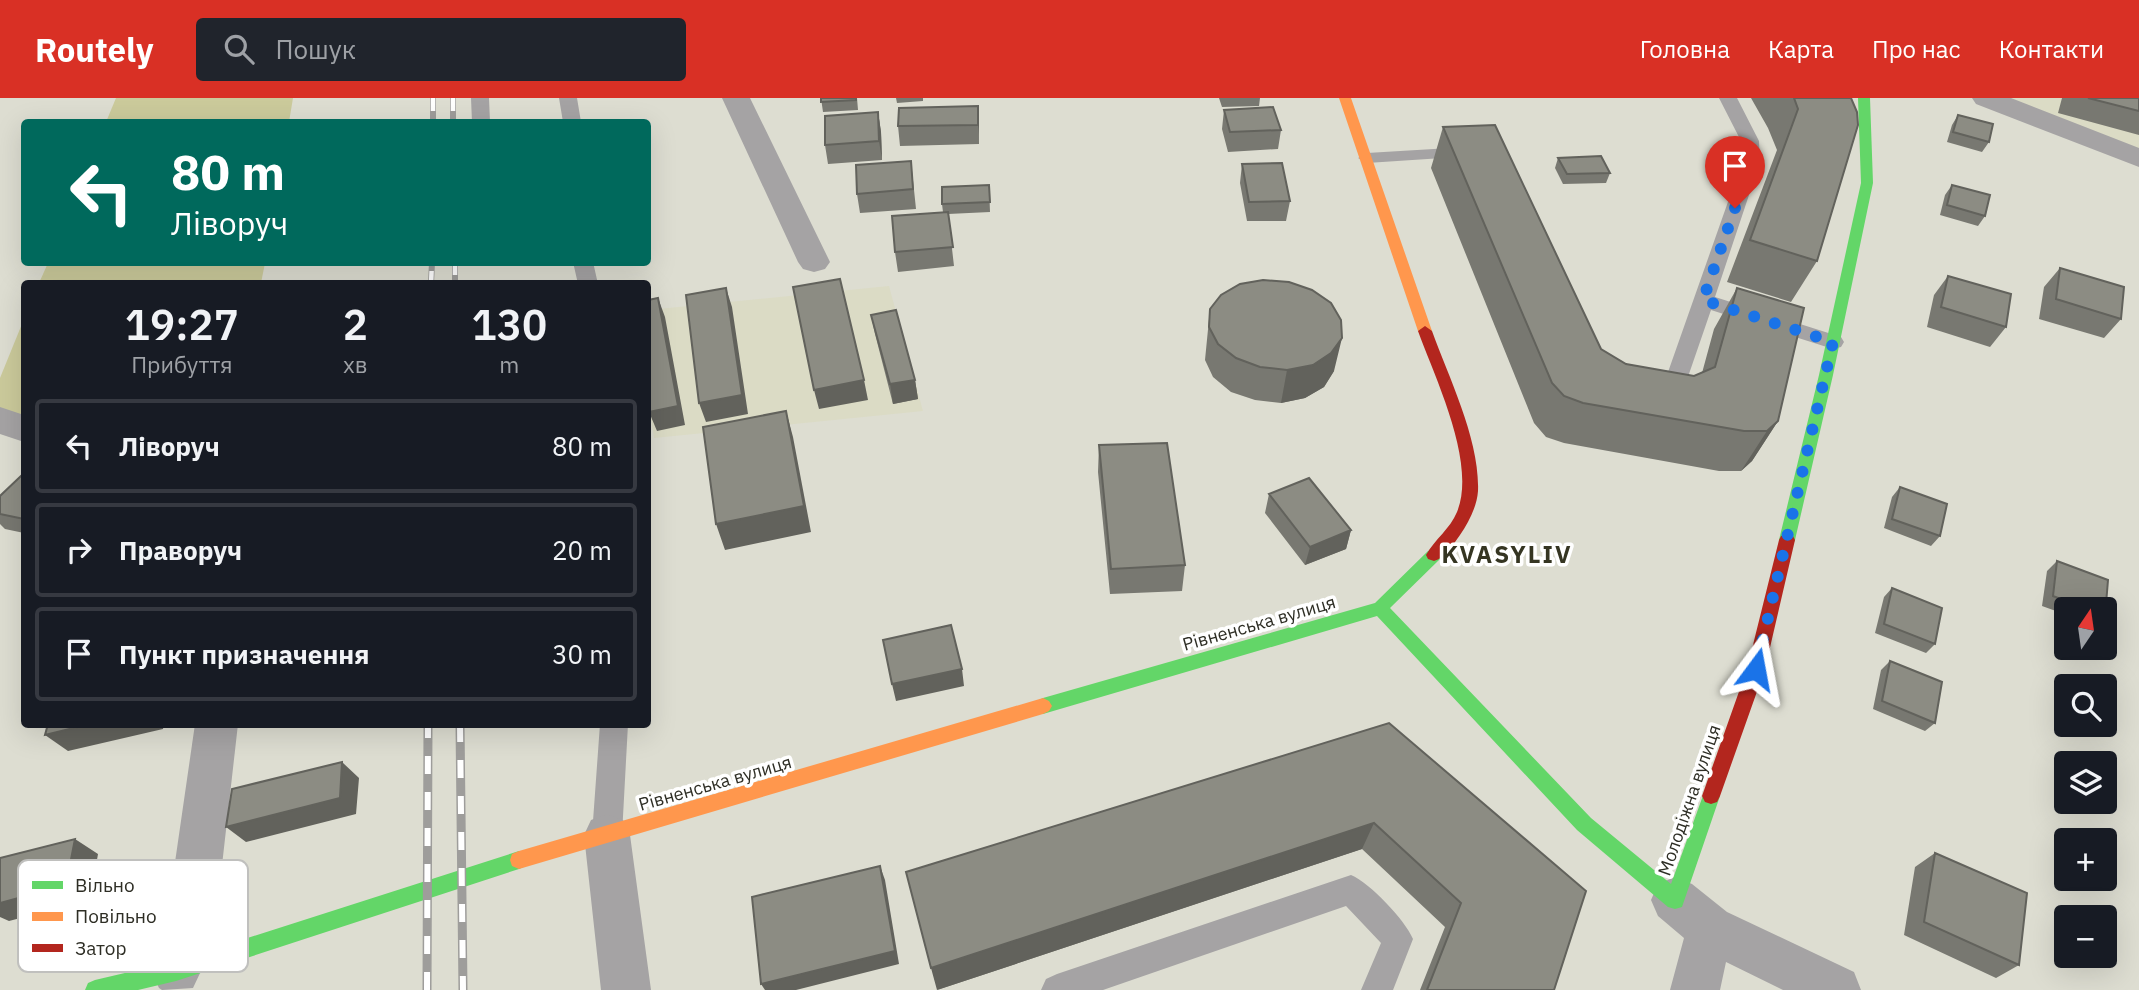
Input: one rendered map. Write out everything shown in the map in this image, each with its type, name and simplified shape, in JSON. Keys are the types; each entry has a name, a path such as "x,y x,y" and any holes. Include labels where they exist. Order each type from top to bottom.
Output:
{"main road":[{"name":"Рівненська вулиця","path":"248,954 504,865 1380,608 1455,534 1470,492 1463,442 1345,98"},
{"name":"Молодіжна вулиця","path":"1692,914 1756,669 1833,342 1867,183 1864,98"},
{"path":"1380,608 1584,824 1692,914"},
{"name":"Рівненська вулиця","path":"94,990 174,980 197,972"}],"street":[{"path":"736,98 814,262"},
{"path":"1986,98 2139,158"},
{"path":"0,420 21,428"},
{"path":"199,860 216,728"},
{"path":"607,835 626,990"},
{"path":"1692,914 1695,990"},
{"path":"1692,914 1836,990"}],"lane":[{"path":"480,98 481,119"},
{"path":"568,98 572,119"},
{"path":"1641,395 1669,400 1751,162 1750,141 1728,98"},
{"path":"1367,158 1487,151"},
{"path":"1703,300 1833,342"},
{"path":"607,835 614,728"},
{"path":"1057,990 1351,890 1398,939 1377,990"}],"shaded area":[{"path":"1986,98 2139,98 2139,158"},
{"path":"889,286 923,411 654,438 651,418 651,310"}],"green space":[{"path":"116,98 293,98 290,119 107,119"},
{"path":"46,266 264,266 262,280 40,280"},
{"path":"21,326 21,428 0,420 0,378"}],"building":[{"path":"821,98 856,98 856,100 821,102"},
{"path":"1794,98 1851,98 1857,112 1858,125 1817,261 1750,240 1798,109"},
{"path":"2088,98 2139,98 2139,111"},
{"path":"978,106 978,125 898,126 899,108"},
{"path":"1273,107 1281,130 1230,132 1224,110"},
{"path":"878,112 879,141 825,145 825,116"},
{"path":"1958,115 1993,124 1989,142 1953,132"},
{"path":"1495,125 1601,349 1626,364 1694,376 1715,367 1737,288 1804,308 1778,421 1767,431 1744,431 1583,403 1564,396 1552,383 1443,127"},
{"path":"1601,156 1610,173 1567,174 1558,158"},
{"path":"911,161 913,189 857,194 856,165"},
{"path":"1282,163 1290,201 1249,202 1242,164"},
{"path":"989,185 990,202 942,204 942,187"},
{"path":"1952,185 1990,195 1985,216 1947,205"},
{"path":"948,212 953,247 895,252 892,216"},
{"path":"2060,268 2124,287 2121,319 2056,299"},
{"path":"1948,276 2011,294 2006,327 1941,307"},
{"path":"840,279 864,380 814,390 793,287"},
{"path":"1263,280 1289,282 1312,290 1331,303 1341,320 1342,338 1331,353 1313,365 1287,370 1260,367 1236,358 1218,344 1209,327 1210,309 1221,295 1240,284"},
{"path":"726,288 742,395 699,403 686,295"},
{"path":"658,298 678,406 651,412 651,299"},
{"path":"896,310 915,380 890,384 871,315"},
{"path":"786,411 804,506 716,524 703,427"},
{"path":"1167,443 1185,565 1111,569 1099,445"},
{"path":"21,476 21,518 0,514 0,496"},
{"path":"1309,478 1351,530 1310,547 1269,494"},
{"path":"1900,487 1947,504 1940,536 1892,519"},
{"path":"2057,561 2108,580 2107,597 2053,596"},
{"path":"1892,588 1942,608 1935,644 1884,624"},
{"path":"951,625 962,669 892,684 883,640"},
{"path":"1890,661 1942,682 1935,723 1882,701"},
{"path":"1389,723 1586,891 1554,990 1427,990 1461,903 1374,823 931,968 906,872"},
{"path":"47,728 74,728 45,735"},
{"path":"342,762 340,798 226,827 232,789"},
{"path":"75,839 71,860 18,860 18,898 0,903 0,858"},
{"path":"1935,853 2027,893 2019,965 1924,922"},
{"path":"880,866 895,951 761,984 752,897"}],"railway":[{"path":"433,98 433,119"},
{"path":"453,98 453,119"},
{"path":"431,280 432,266"},
{"path":"455,266 455,280"},
{"path":"427,990 428,728"},
{"path":"460,728 463,990"}],"traffic: fast":[{"path":"1787,540 1867,183 1864,98"},
{"path":"1043,706 1380,608 1434,555"},
{"path":"1380,608 1584,824 1675,900 1711,796"},
{"path":"248,948 519,860"},
{"path":"95,990 172,972"}],"traffic: slow":[{"path":"1345,98 1425,331"},
{"path":"519,860 1043,706"}],"traffic: jam":[{"path":"1425,331 1466,454 1470,491 1458,526 1434,555"},
{"path":"1711,796 1756,669 1787,540"}],"district":[{"name":"KVASYLIV","path":"1507,554"}],"route":[{"path":"1735,208 1703,300 1833,342 1756,669"}]}
